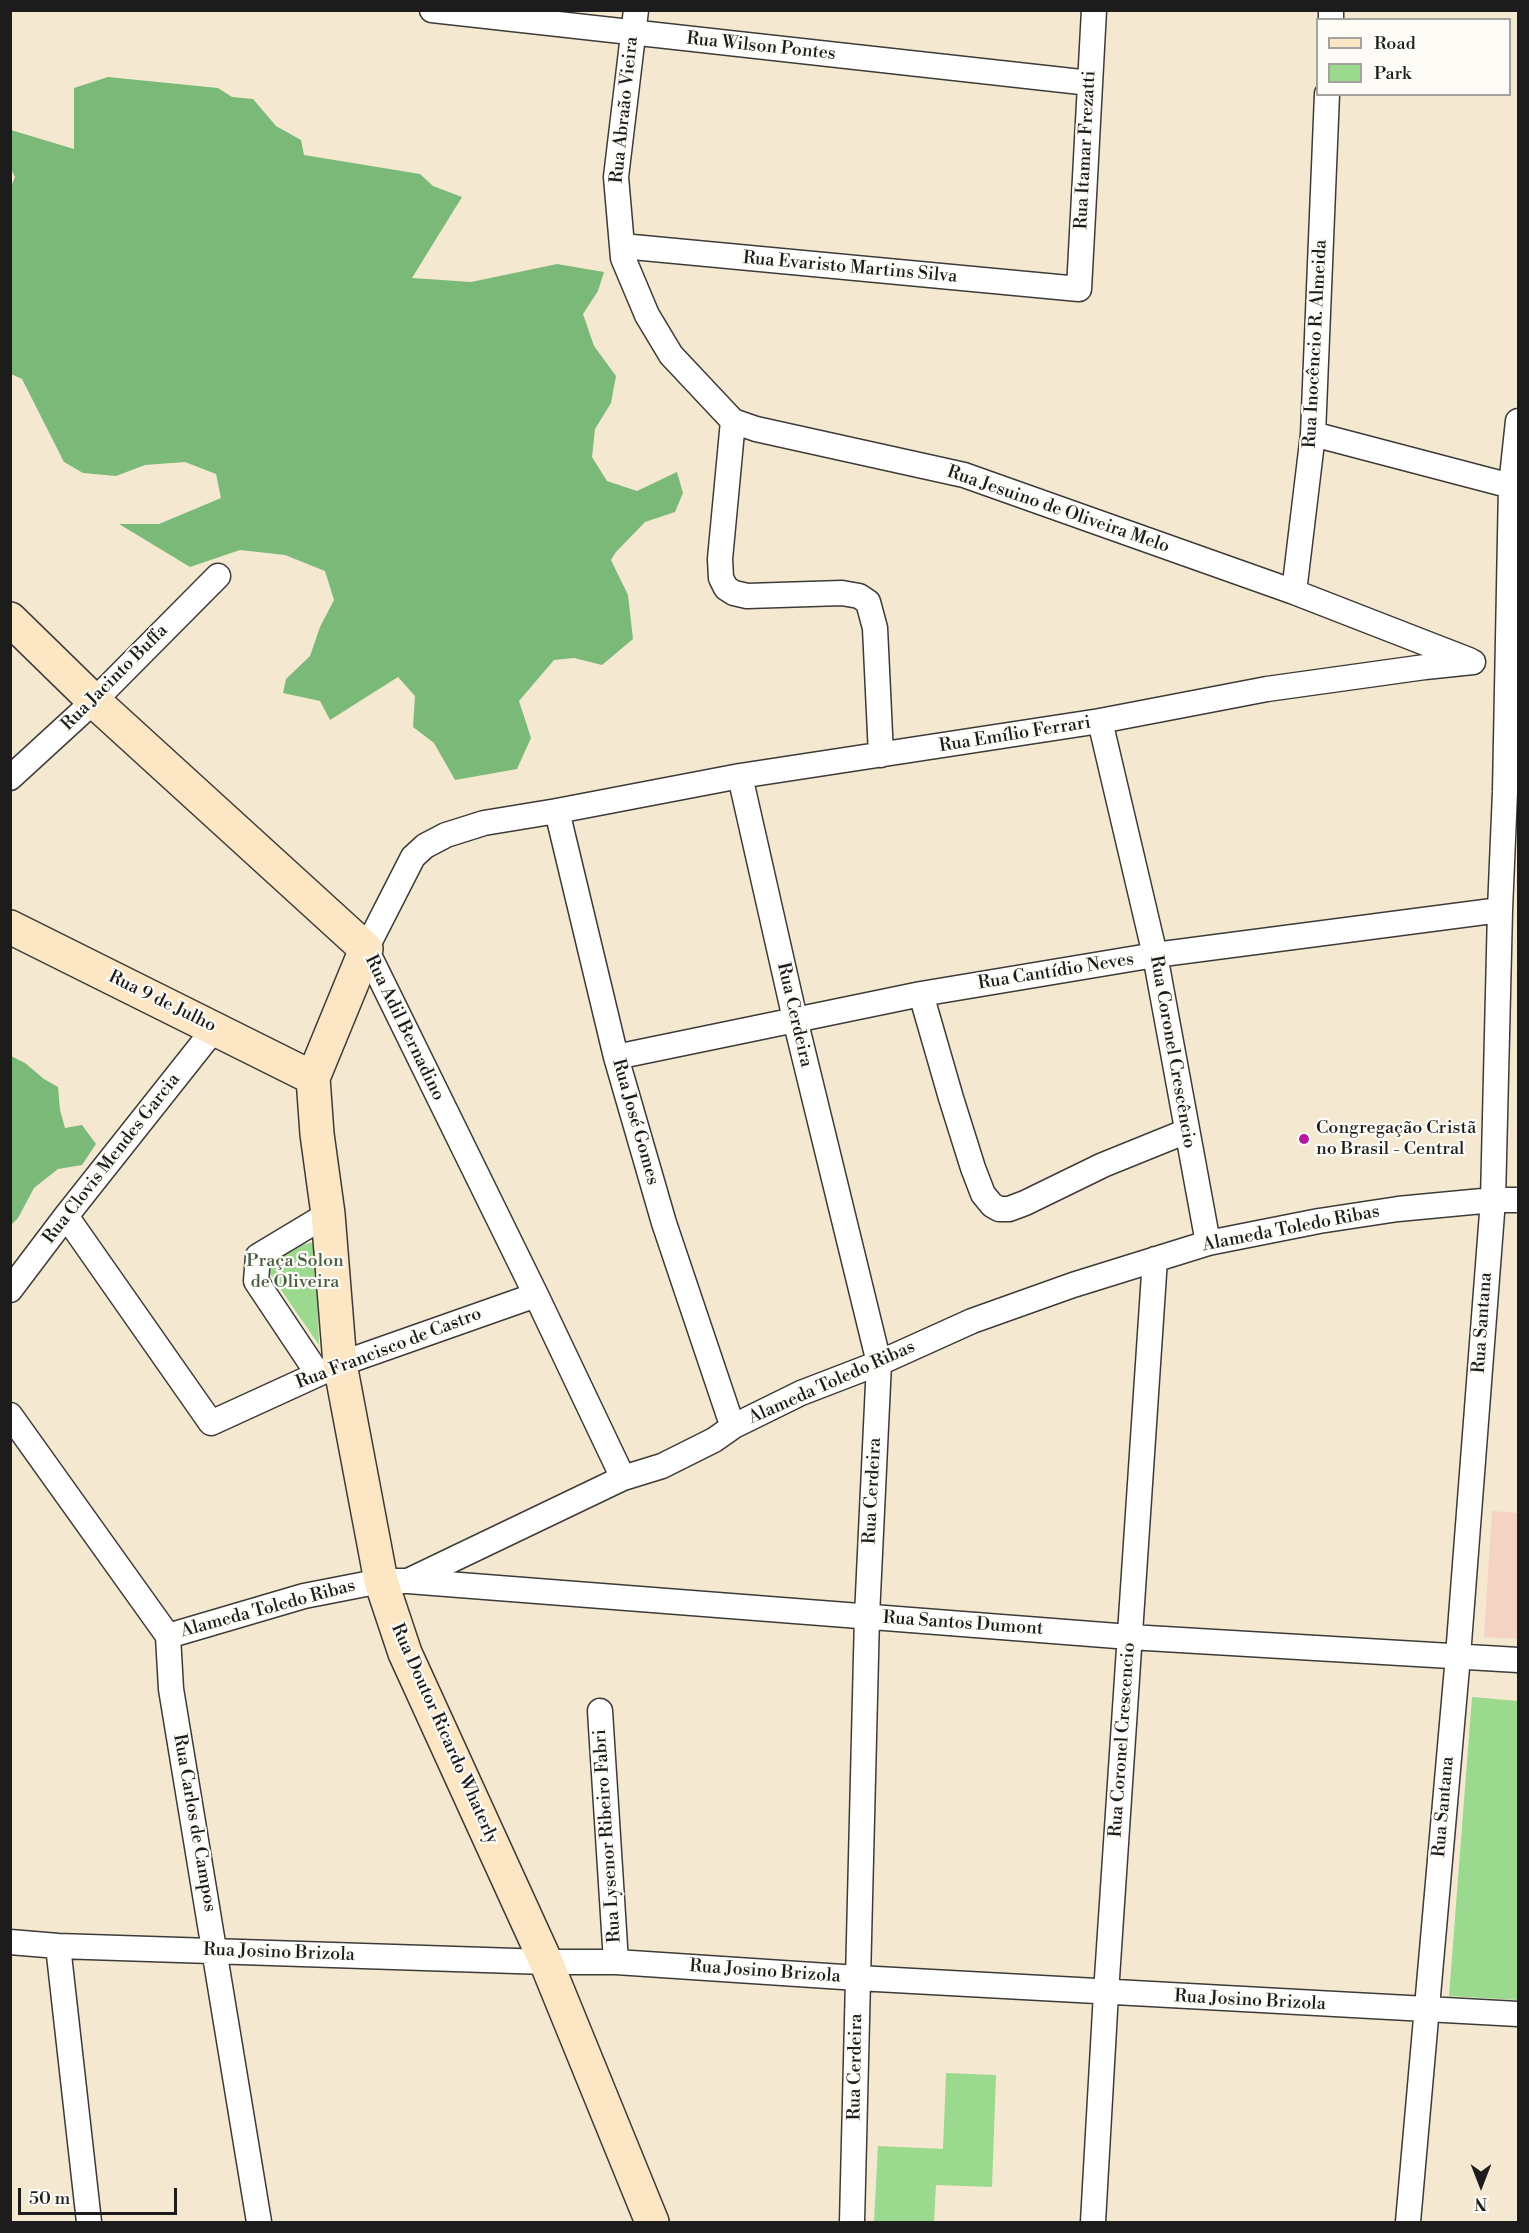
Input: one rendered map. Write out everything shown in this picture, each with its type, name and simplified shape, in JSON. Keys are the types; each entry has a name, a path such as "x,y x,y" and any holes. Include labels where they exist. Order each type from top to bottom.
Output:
{"main road":[{"name":"Rua Adil Bernadino","path":"10,619 94,701 366,948"},
{"name":"Rua 9 de Julho","path":"10,927 313,1078"},
{"path":"313,1078 366,948"},
{"name":"Rua Doutor Ricardo Whaterly","path":"313,1078 317,1134 328,1214 329,1369 395,1581 405,1653 546,1962 652,2223"}],"street":[{"name":"Rua Wilson Pontes","path":"432,10 634,21 1090,83"},
{"name":"Rua Itamar Frezatti","path":"1079,289 1094,10"},
{"name":"Rua Abraão Vieira","path":"622,246 616,177 634,21"},
{"name":"Rua Inocêncio R. Almeida","path":"1294,592 1313,434 1328,96"},
{"name":"Rua Evaristo Martins Silva","path":"622,246 1079,289"},
{"name":"Rua Jesuino de Oliveira Melo","path":"622,246 623,258 647,315 672,355 733,421 756,429 964,475 1294,592 1473,662 1507,662"},
{"path":"733,421 720,559 721,578 726,588 734,593 747,596 842,593 860,596 868,602 875,628 881,755"},
{"name":"Rua Santana","path":"1408,2223 1458,1656 1493,1200 1500,910 1512,792 1507,662 1514,531 1511,486 1518,421"},
{"path":"1313,434 1511,486"},
{"name":"Rua Jacinto Buffa","path":"10,778 94,701 218,576"},
{"name":"Rua Emílio Ferrari","path":"366,948 413,857 425,846 446,835 483,823 740,776 1100,722 1267,689 1473,662"},
{"name":"Rua Coronel Crescêncio","path":"1100,722 1155,955 1208,1243"},
{"name":"Rua Cerdeira","path":"740,776 795,1019 879,1363 867,1616 852,2223"},
{"name":"Rua José Gomes","path":"557,811 616,1057 664,1223 726,1409 734,1426"},
{"name":"Rua Cantídio Neves","path":"616,1057 921,994 1155,955 1500,910"},
{"name":"Rua Adil Bernadino","path":"366,948 623,1478"},
{"path":"921,994 951,1098 983,1194 992,1205 999,1209 1009,1209 1025,1203 1103,1165 1187,1131"},
{"name":"Rua Clovis Mendes Garcia","path":"10,1290 215,1028"},
{"name":"Alameda Toledo Ribas","path":"168,1636 304,1596 395,1581 623,1478 662,1466 714,1440 734,1426 801,1393 879,1363 972,1322 1155,1258 1208,1243 1319,1221 1376,1212 1493,1200 1518,1200"},
{"path":"328,1214 258,1256 255,1281 329,1369"},
{"name":"Rua Francisco de Castro","path":"66,1216 211,1423 329,1369 536,1295"},
{"name":"Rua Coronel Crescencio","path":"1093,2223 1155,1258"},
{"path":"10,1415 168,1636"},
{"name":"Rua Santos Dumont","path":"395,1581 1130,1637 1518,1660"},
{"name":"Rua Carlos de Campos","path":"168,1636 171,1689 260,2223"},
{"name":"Rua Lysenor Ribeiro Fabri","path":"600,1711 616,1962"},
{"name":"Rua Josino Brizola","path":"10,1942 58,1946 546,1962 616,1962 1106,1993 1518,2014"},
{"path":"58,1946 89,2223"}],"shaded area":[{"path":"1492,1511 1518,1513 1518,1639 1484,1637"}],"green space":[{"path":"108,77 218,88 232,97 253,99 276,126 301,140 304,155 420,174 433,186 462,197 412,278 471,282 557,264 604,272 598,291 583,314 594,346 616,376 611,403 595,429 592,457 607,481 637,491 677,472 683,493 675,512 645,522 611,560 628,595 633,639 602,665 574,658 554,660 519,701 531,738 517,769 455,780 434,743 413,727 415,696 398,677 330,720 320,701 283,693 286,679 310,656 320,627 334,600 325,571 285,555 240,550 190,567 119,524 159,524 221,498 216,474 185,462 145,465 116,476 83,473 64,462 22,379 11,374 10,189 15,177 11,169 11,130 74,149 74,88"},
{"path":"11,1056 25,1063 58,1087 60,1110 65,1128 82,1125 96,1144 82,1165 58,1169 34,1188 18,1218 11,1225"},
{"name":"Praça Solon de Oliveira","path":"315,1242 319,1345 268,1271 275,1259 292,1247"},
{"path":"1472,1697 1518,1701 1518,2000 1449,1996"},
{"path":"946,2073 996,2075 992,2187 936,2185 934,2222 874,2222 878,2146 943,2149"}],"place":[{"name":"Congregação Cristã no Brasil - Central","path":"1304,1139"}]}
